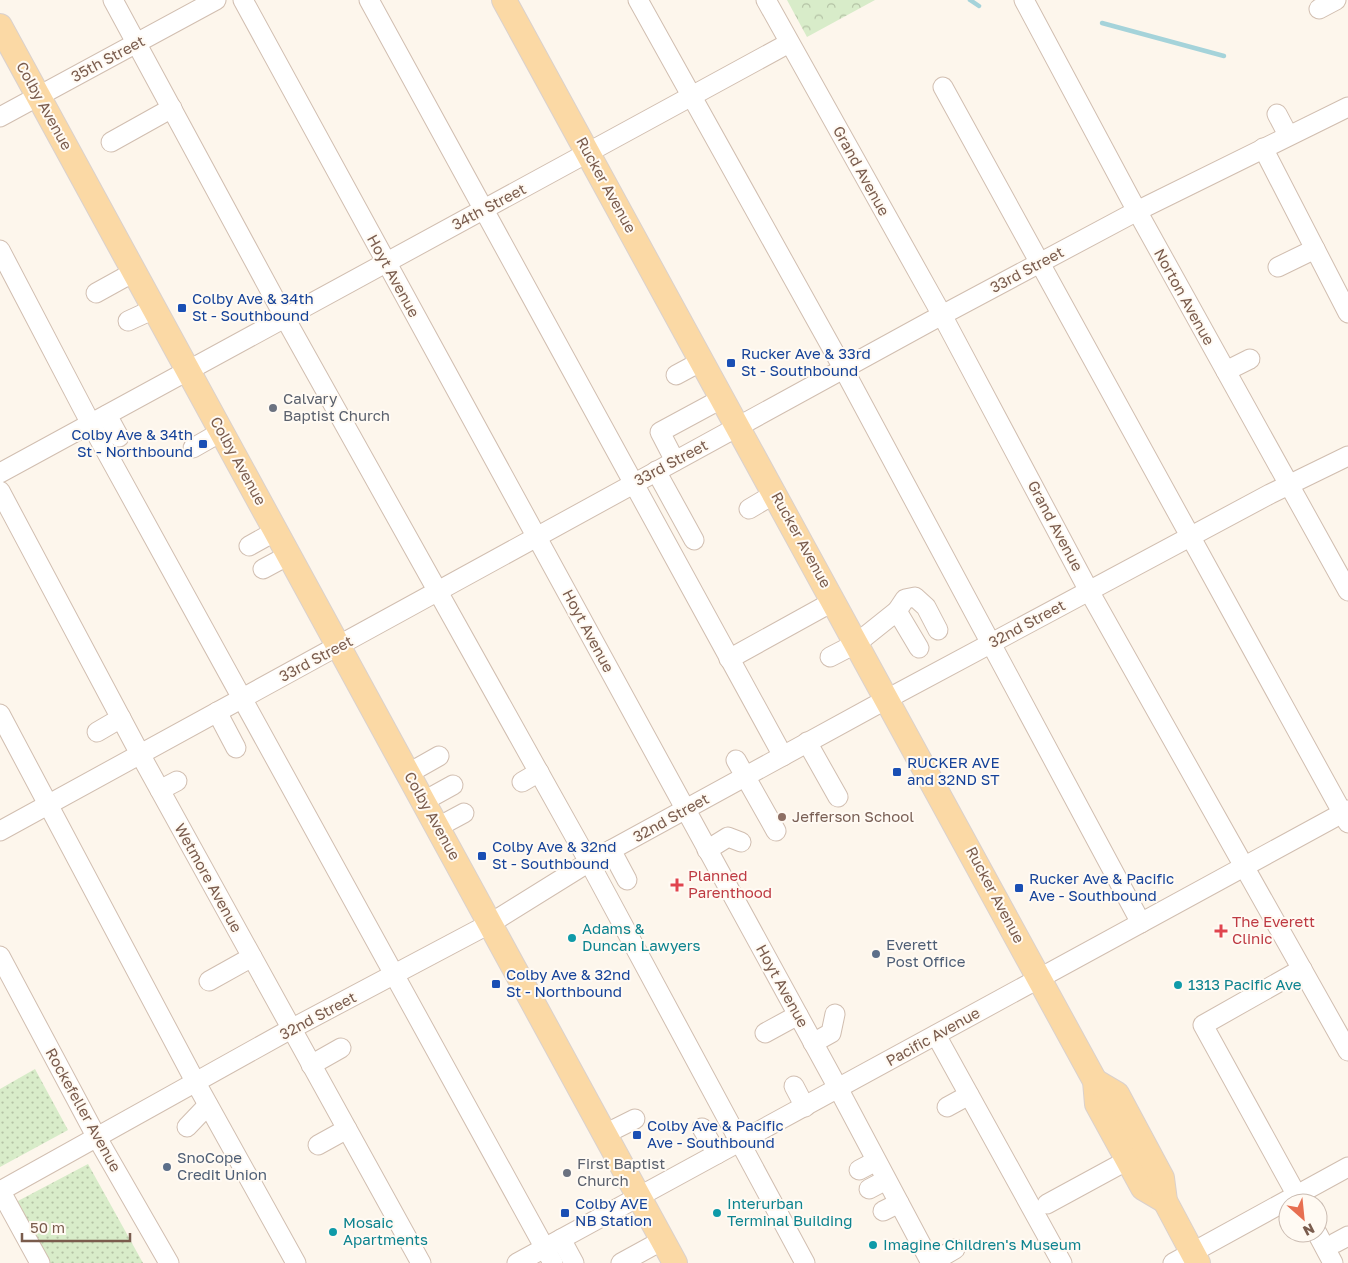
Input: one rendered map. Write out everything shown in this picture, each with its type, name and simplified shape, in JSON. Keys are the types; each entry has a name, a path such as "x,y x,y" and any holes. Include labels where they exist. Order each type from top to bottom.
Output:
{"main road":[{"name":"Rucker Avenue","path":"504,0 776,493 1096,1081 1098,1104 1143,1188 1165,1201"},
{"name":"Colby Avenue","path":"0,26 675,1263"},
{"name":"Rucker Avenue","path":"1096,1081 1117,1094 1162,1178 1165,1201 1188,1259"}],"street":[{"path":"114,0 137,43 154,84 172,108 285,318 437,593 501,722 519,750 539,772 590,862 740,1142 794,1230 805,1257"},
{"name":"35th Street","path":"0,118 216,0"},
{"name":"Hoyt Avenue","path":"243,0 706,850 838,1088 886,1180 891,1207 931,1263"},
{"path":"369,0 484,210 510,248 633,484 783,756"},
{"path":"638,0 843,368 869,427 991,643 1141,923"},
{"name":"Grand Avenue","path":"766,0 942,315 1090,591 1347,1049"},
{"name":"Norton Avenue","path":"1024,0 1137,211 1348,591"},
{"path":"1319,9 1336,0"},
{"name":"34th Street","path":"188,371 790,43"},
{"path":"943,87 1346,815"},
{"name":"33rd Street","path":"0,831 339,647 536,536 843,368 1137,211 1348,107"},
{"path":"111,142 172,108"},
{"path":"1277,114 1288,136"},
{"path":"1263,148 1348,313"},
{"path":"0,250 99,420 204,638 241,699 393,976 407,1013 553,1250 574,1263"},
{"path":"1278,267 1315,250"},
{"path":"96,293 134,272"},
{"path":"128,321 154,309"},
{"path":"1226,371 1250,359"},
{"path":"676,375 702,361"},
{"path":"0,473 188,371"},
{"path":"674,461 660,432 723,398"},
{"path":"99,420 119,437"},
{"path":"193,448 221,432"},
{"name":"32nd Street","path":"0,1190 292,1029 491,923 590,862 807,742 1192,536 1348,456"},
{"path":"656,471 694,540"},
{"name":"Wetmore Avenue","path":"0,491 140,754 421,1263"},
{"path":"749,508 776,493"},
{"path":"249,546 276,531"},
{"path":"263,569 289,555"},
{"path":"830,657 857,643 897,611 905,599 915,597 926,607 938,630"},
{"path":"730,659 834,601"},
{"path":"897,611 919,648"},
{"path":"217,712 236,748"},
{"path":"0,714 35,766 48,804 208,1105 227,1149 296,1263"},
{"path":"97,732 121,718"},
{"path":"807,742 838,797"},
{"path":"409,773 439,756"},
{"path":"736,760 776,831"},
{"path":"522,782 539,772"},
{"path":"160,790 177,781"},
{"path":"424,801 453,785"},
{"path":"438,828 464,813"},
{"name":"Pacific Avenue","path":"517,1263 553,1250 639,1197 717,1154 1244,867 1346,815"},
{"path":"706,850 728,837 741,842"},
{"path":"611,850 628,880"},
{"name":"Rockefeller Avenue","path":"0,956 96,1136 169,1263"},
{"path":"209,981 252,957"},
{"path":"1297,1193 1282,1156 1262,1123 1225,1051 1203,1025 1302,970"},
{"path":"813,1043 831,1032 835,1014"},
{"path":"765,1033 798,1015"},
{"path":"936,1035 969,1095 1006,1172 1043,1238 1062,1263"},
{"path":"311,1065 342,1048"},
{"path":"794,1086 804,1107"},
{"path":"947,1107 969,1095"},
{"path":"187,1127 208,1105"},
{"path":"605,1134 635,1118"},
{"path":"702,1128 717,1154"},
{"path":"318,1145 347,1129"},
{"path":"1048,1204 1128,1160"},
{"path":"859,1170 876,1161"},
{"path":"1308,1193 1348,1167"},
{"path":"869,1189 886,1180"},
{"path":"0,1190 40,1263"},
{"path":"1188,1259 1278,1210"},
{"path":"621,1263 662,1240"},
{"path":"931,1263 955,1249"}],"green space":[{"path":"787,0 875,0 807,37"},
{"path":"35,1069 68,1130 0,1167 0,1089"},
{"path":"88,1164 143,1263 49,1263 16,1202"}],"waterway":[{"path":"970,0 979,6"},
{"path":"1102,23 1224,56"}],"place":[{"name":"Colby Ave & 34th St - Southbound","path":"182,308"},
{"name":"Rucker Ave & 33rd St - Southbound","path":"731,363"},
{"name":"Calvary Baptist Church","path":"273,408"},
{"name":"Colby Ave & 34th St - Northbound","path":"203,444"},
{"name":"RUCKER AVE and 32ND ST","path":"897,772"},
{"name":"Jefferson School","path":"782,817"},
{"name":"Colby Ave & 32nd St - Southbound","path":"482,856"},
{"name":"Planned Parenthood","path":"677,885"},
{"name":"Rucker Ave & Pacific Ave - Southbound","path":"1019,888"},
{"name":"The Everett Clinic","path":"1221,931"},
{"name":"Adams & Duncan Lawyers","path":"572,938"},
{"name":"Everett Post Office","path":"876,954"},
{"name":"Colby Ave & 32nd St - Northbound","path":"496,984"},
{"name":"1313 Pacific Ave","path":"1178,985"},
{"name":"Colby Ave & Pacific Ave - Southbound","path":"637,1135"},
{"name":"SnoCope Credit Union","path":"167,1167"},
{"name":"First Baptist Church","path":"567,1173"},
{"name":"Colby AVE NB Station","path":"565,1213"},
{"name":"Interurban Terminal Building","path":"717,1213"},
{"name":"Mosaic Apartments","path":"333,1232"},
{"name":"Imagine Children's Museum","path":"873,1245"}]}
